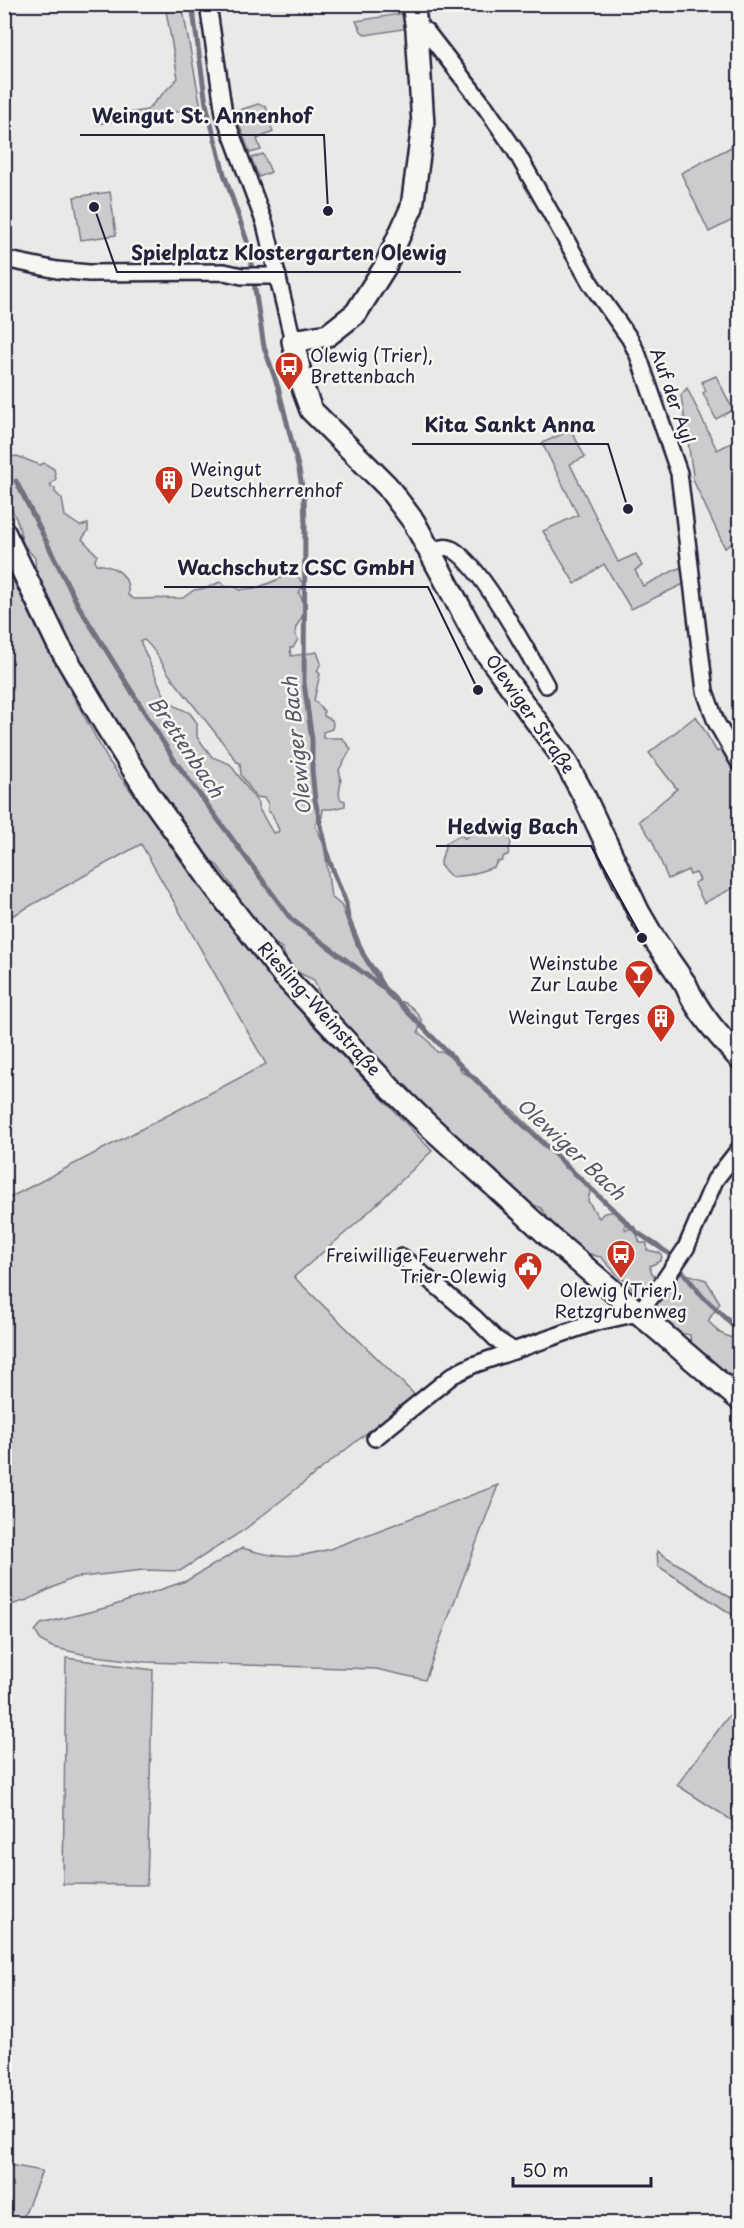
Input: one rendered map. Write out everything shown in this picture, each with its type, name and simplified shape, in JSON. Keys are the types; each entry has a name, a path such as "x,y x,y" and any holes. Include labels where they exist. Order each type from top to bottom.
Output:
{"street":[{"name":"Olewiger Straße","path":"208,4 224,114 261,214 294,341 304,391 311,410 393,493 419,529 479,643 552,741 573,776 631,897 656,942 686,985 698,1007 740,1059"},
{"path":"294,341 328,335 356,313 385,267 409,215 417,183 423,125 417,30 413,4"},
{"name":"Auf der Ayl","path":"417,30 426,31 486,108 514,150 591,284 630,339 638,355 679,473 705,691 716,722 740,764"},
{"path":"4,259 57,270 89,273 224,272 242,276 278,276"},
{"name":"Riesling-Weinstraße","path":"4,532 58,644 110,733 150,796 215,887 284,976 427,1124 498,1190 740,1400"},
{"name":"Olewiger Straße","path":"431,552 443,548 452,549 476,574 512,623 519,641 546,685"},
{"path":"375,1438 453,1375 472,1365 593,1323 638,1313 661,1285 686,1248 715,1180 740,1148"},
{"path":"402,1257 475,1318 496,1339 514,1351"}],"shaded area":[{"path":"165,5 182,5 201,108 97,124 96,118 147,110 178,78"},
{"path":"406,13 409,28 366,35 356,21"},
{"path":"258,104 266,107 273,132 257,139 261,150 250,153 235,114 237,111"},
{"path":"739,143 739,217 709,232 681,173"},
{"path":"263,154 271,172 259,177 251,158"},
{"path":"110,192 116,235 81,240 74,197"},
{"path":"716,376 733,410 716,419 703,393 706,391 702,382"},
{"path":"687,388 717,450 739,439 739,538 725,548 694,482 681,395"},
{"path":"571,430 585,457 570,464 618,562 636,554 642,566 635,570 643,586 683,566 686,583 631,609 604,564 575,584 543,531 578,515 542,443"},
{"path":"17,456 40,465 44,463 54,469 56,479 50,485 55,488 55,492 62,499 65,516 80,526 88,524 88,531 82,539 97,555 96,564 120,572 127,582 128,595 134,599 183,598 194,590 207,588 220,582 226,587 234,586 240,590 259,587 290,573 298,576 303,584 299,593 304,604 303,615 296,627 295,635 298,639 293,648 290,648 291,656 317,652 321,663 317,671 320,674 314,700 324,711 324,716 332,720 333,724 332,729 323,732 323,738 342,738 351,749 339,770 341,779 339,795 340,799 345,801 345,806 323,809 322,817 315,825 324,844 331,897 341,905 357,946 378,972 385,993 392,1000 410,1006 416,1012 422,1021 418,1032 437,1052 454,1056 461,1072 477,1078 499,1104 515,1112 555,1152 559,1161 564,1163 564,1168 571,1169 572,1175 581,1178 591,1187 588,1201 599,1218 604,1213 618,1211 625,1218 625,1229 634,1226 640,1243 647,1243 647,1250 660,1253 662,1257 660,1261 650,1266 651,1272 659,1282 671,1279 680,1272 706,1280 720,1303 708,1321 720,1333 739,1341 739,1383 730,1381 691,1345 690,1335 665,1329 626,1281 620,1278 601,1257 572,1248 541,1208 520,1198 513,1188 488,1169 474,1150 469,1150 448,1135 447,1127 414,1099 409,1088 384,1075 369,1049 364,1049 325,1007 314,980 289,968 282,948 268,939 255,917 247,913 236,900 236,892 218,866 209,860 201,846 186,837 171,804 163,798 133,751 129,739 86,678 80,658 70,647 66,634 53,621 36,581 35,558 23,544 18,523 5,494 4,458","holes":["144,640 171,677 240,763 241,775 256,797 264,798 268,803 268,811 272,814 278,832 273,833 258,803 230,764 212,757 197,737 197,723 190,713 175,706 163,693 140,641"]},
{"path":"4,562 39,633 108,760 254,957 308,1020 432,1151 358,1222 294,1277 415,1395 244,1530 180,1571 143,1570 73,1578 27,1600 5,1607 5,1200 266,1064 141,844 5,920"},
{"path":"696,716 717,752 722,749 739,780 739,885 704,903 694,883 700,880 696,873 690,875 688,870 668,879 652,840 639,821 677,789 649,753"},
{"path":"496,822 506,826 510,834 508,855 504,856 502,861 497,862 494,867 469,875 451,877 440,865 446,843 460,835 465,838 477,826"},
{"path":"498,1485 425,1680 376,1669 146,1662 86,1655 52,1647 41,1641 35,1631 41,1624 109,1607 186,1581 242,1548 277,1556 296,1556 330,1549"},
{"path":"657,1551 739,1603 739,1619 658,1566"},
{"path":"66,1658 153,1670 147,1885 63,1884"},
{"path":"739,1702 739,1825 677,1785"},
{"path":"4,2164 42,2171 21,2223 5,2223"}],"waterway":[{"name":"Olewiger Bach","path":"192,4 206,104 224,174 248,244 264,347 278,387 304,498 304,683 312,740 315,800 329,860 346,903 348,918 363,954 384,988 463,1068 638,1233 668,1253 702,1296 740,1334"},
{"name":"Brettenbach","path":"16,481 78,605 175,761 291,919 381,986"}],"place":[{"name":"Spielplatz Klostergarten Olewig","path":"94,207"},
{"name":"Weingut St. Annenhof","path":"328,211"},
{"name":"Olewig (Trier), Brettenbach","path":"289,392"},
{"name":"Weingut Deutschherrenhof","path":"169,506"},
{"name":"Kita Sankt Anna","path":"628,509"},
{"name":"Wachschutz CSC GmbH","path":"478,690"},
{"name":"Hedwig Bach","path":"642,938"},
{"name":"Weinstube Zur Laube","path":"639,1000"},
{"name":"Weingut Terges","path":"661,1044"},
{"name":"Olewig (Trier), Retzgrubenweg","path":"621,1280"},
{"name":"Freiwillige Feuerwehr Trier-Olewig","path":"528,1292"}]}
